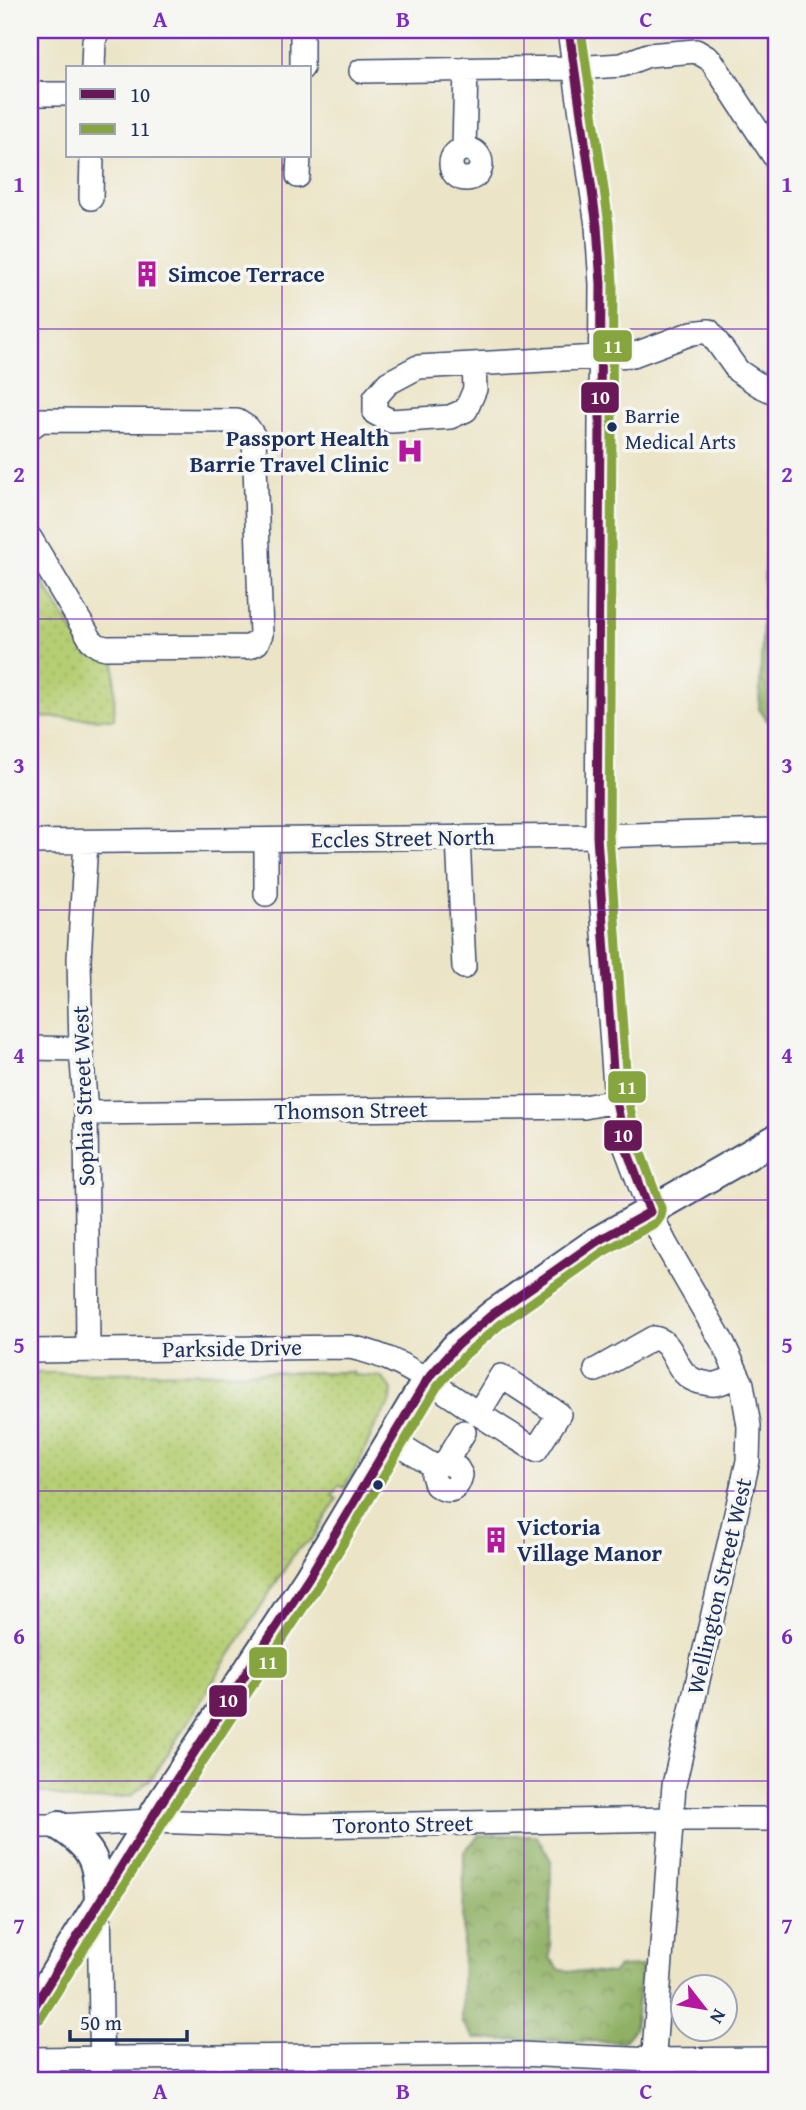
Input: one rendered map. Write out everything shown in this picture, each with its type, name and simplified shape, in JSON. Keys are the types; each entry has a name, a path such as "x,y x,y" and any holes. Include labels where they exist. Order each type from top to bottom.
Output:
{"main road":[{"path":"30,2013 150,1821 309,1577 427,1381 457,1345 493,1314 596,1242 776,1139"},
{"path":"59,1826 86,1847 93,1859 98,1878 99,1902"}],"street":[{"path":"93,66 94,41 98,30"},
{"path":"302,30 302,66"},
{"name":"Wellington Street West","path":"569,30 600,257 597,836 616,1101 626,1149 650,1212 723,1343 742,1384 749,1426 748,1461 674,1785 653,2070"},
{"path":"361,71 575,68 622,65 648,55 696,51 711,60 776,159"},
{"path":"464,149 466,69"},
{"path":"30,94 66,94"},
{"path":"91,198 92,158"},
{"path":"474,364 634,355 692,332 709,331 738,371 776,393"},
{"path":"30,428 41,420 54,420 237,421 248,428 254,437 261,634 257,643 248,647 98,646 90,640 30,538"},
{"name":"Eccles Street North","path":"30,842 597,836 776,831"},
{"path":"458,837 464,967"},
{"path":"266,840 266,894"},
{"name":"Sophia Street West","path":"86,842 79,959 86,1113 88,1350"},
{"path":"30,1048 81,1049"},
{"name":"Thomson Street","path":"86,1113 584,1107 616,1101"},
{"path":"596,1370 653,1338 668,1347 687,1378 714,1385 738,1376"},
{"name":"Parkside Drive","path":"30,1350 350,1347 375,1352 406,1366 478,1414"},
{"path":"392,1440 440,1465 464,1432"},
{"name":"Toronto Street","path":"30,1826 150,1821 304,1826 776,1819"},
{"path":"99,1902 102,2080"},
{"path":"30,2059 520,2054 653,2070 776,2059"}],"green space":[{"path":"767,522 776,523 776,723 769,723 759,709"},
{"path":"30,561 88,656 115,658 114,719 30,717"},
{"path":"353,1372 354,1375 381,1377 392,1389 391,1401 374,1428 359,1463 344,1488 339,1485 332,1495 337,1499 312,1539 296,1551 152,1778 131,1796 84,1801 48,1793 30,1793 30,1373"},
{"path":"479,1835 536,1835 551,1860 550,1958 560,1970 612,1974 618,1967 642,1966 634,2029 623,2042 475,2039 462,2022 464,1852"}],"transit line":[{"name":"10","path":"30,2013 163,1800 309,1577 427,1380 457,1345 493,1314 596,1242 650,1212 626,1148 616,1101 613,1070 597,836 601,284 597,226 569,30"},
{"name":"11","path":"40,2019 173,1807 319,1584 437,1387 466,1354 501,1324 603,1252 657,1222 661,1216 661,1208 638,1145 628,1099 609,836 613,283 609,224 581,30"}],"place":[{"name":"Simcoe Terrace","path":"147,274"},
{"name":"Barrie Medical Arts","path":"612,427"},
{"name":"Passport Health Barrie Travel Clinic","path":"410,451"},
{"name":"Victoria Village Manor","path":"496,1540"}]}
